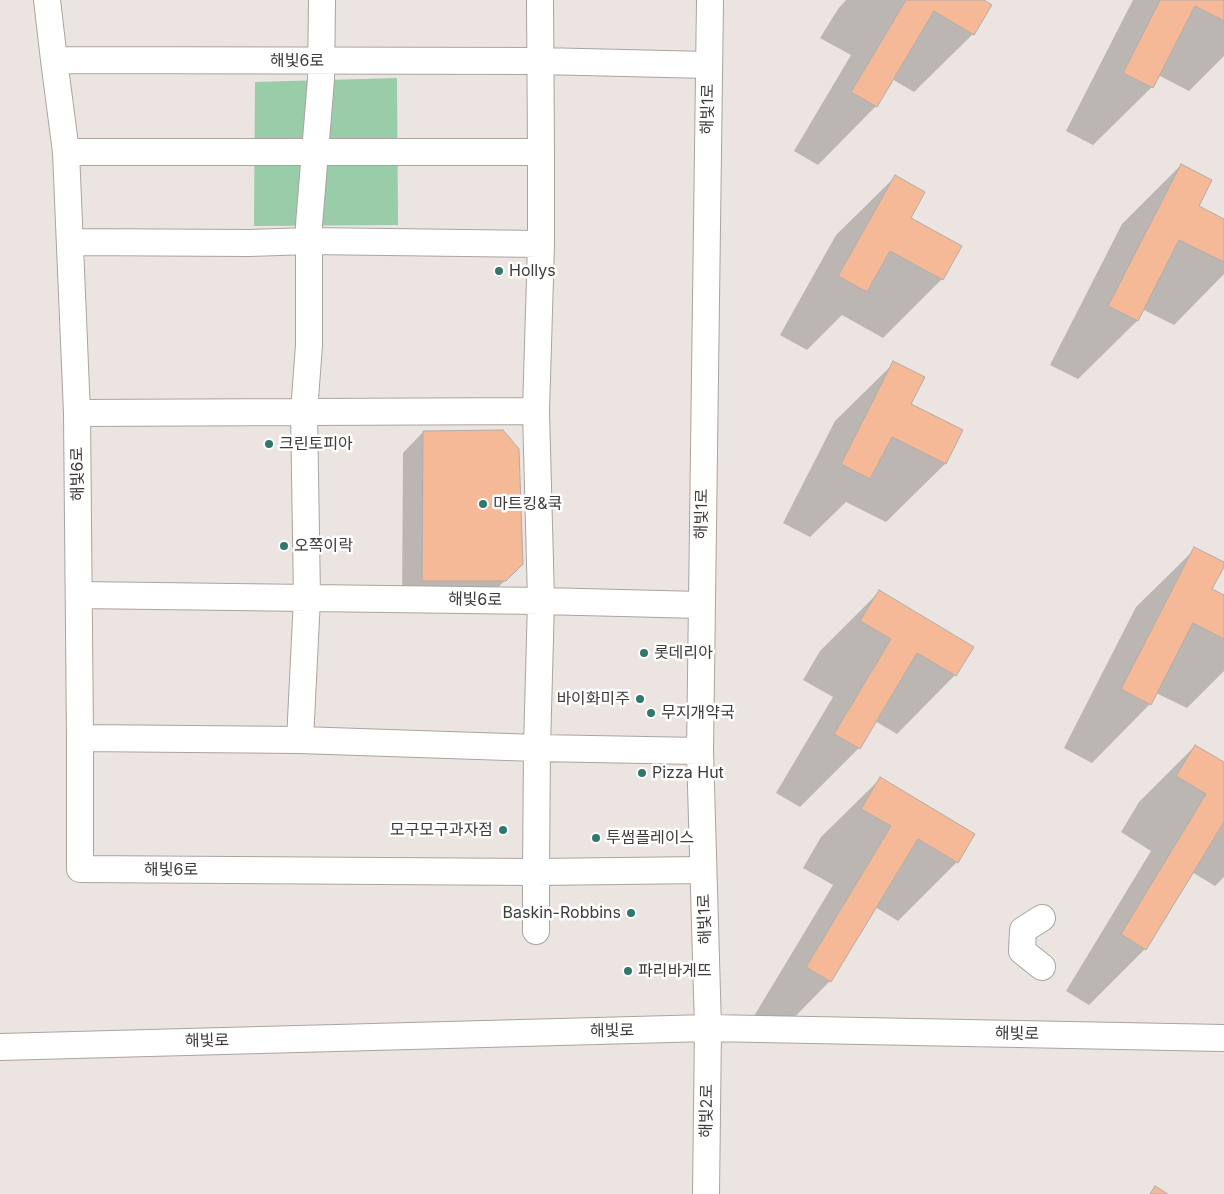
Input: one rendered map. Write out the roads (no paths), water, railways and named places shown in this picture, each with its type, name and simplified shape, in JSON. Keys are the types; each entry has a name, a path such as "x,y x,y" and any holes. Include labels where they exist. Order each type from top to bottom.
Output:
{"street":[{"name":"해빛6로","path":"47,0 66,152 77,412 80,869 536,872 704,870"},
{"path":"300,740 307,598 304,412 309,345 309,241 322,79 322,0"},
{"path":"536,931 537,748 541,601 536,411 541,244 540,0"},
{"name":"해빛1로","path":"708,1028 700,752 710,0"},
{"name":"해빛6로","path":"54,60 540,61 708,65"},
{"path":"66,152 541,152"},
{"path":"70,242 309,241 541,244"},
{"path":"77,412 536,411"},
{"name":"해빛6로","path":"79,596 541,601 701,605"},
{"path":"80,738 300,740 700,752"},
{"path":"1042,918 1023,930 1022,951 1042,967"},
{"name":"해빛로","path":"0,1047 708,1028 1224,1038"},
{"name":"해빛2로","path":"706,1194 708,1028"}],"place":[{"name":"Hollys","path":"499,271"},
{"name":"크린토피아","path":"269,444"},
{"name":"마트킹&쿡","path":"483,504"},
{"name":"오쪽이락","path":"284,546"},
{"name":"롯데리아","path":"644,653"},
{"name":"바이화미주","path":"640,699"},
{"name":"무지개약국","path":"651,713"},
{"name":"Pizza Hut","path":"642,773"},
{"name":"모구모구과자점","path":"503,830"},
{"name":"투썸플레이스","path":"596,838"},
{"name":"Baskin-Robbins","path":"631,913"},
{"name":"파리바게뜨","path":"628,971"}]}
